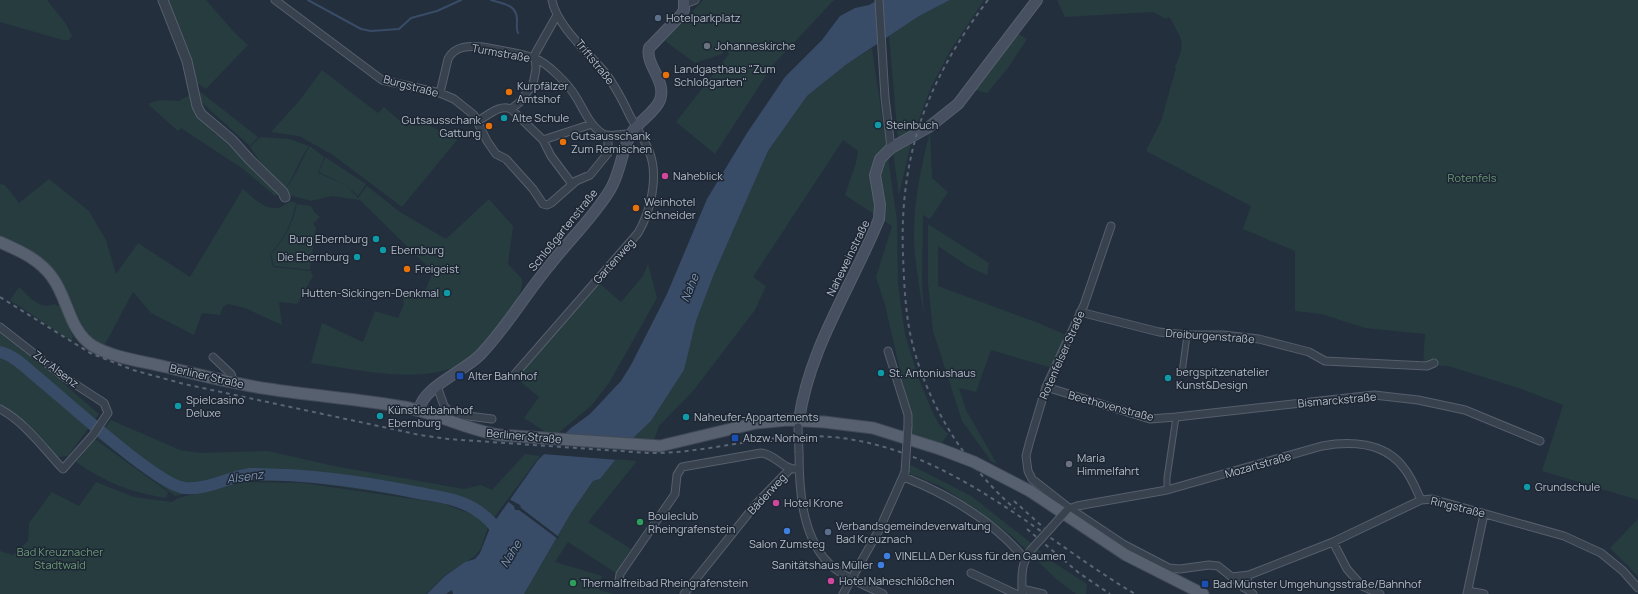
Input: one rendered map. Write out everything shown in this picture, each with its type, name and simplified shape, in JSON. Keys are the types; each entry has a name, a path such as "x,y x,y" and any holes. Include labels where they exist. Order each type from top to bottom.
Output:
{"main road":[{"name":"Naheweinstraße","path":"799,424 803,398 818,353 879,220 880,205 876,170 880,159 891,148 928,127 958,104 1037,0"},
{"name":"Schloßgartenstraße","path":"419,410 424,397 437,386 471,363 487,348 548,266 599,206 618,176 633,130 657,105 662,94 661,87 649,56 649,48 681,15 684,2"},
{"name":"Berliner Straße","path":"0,242 28,255 47,271 62,294 78,332 93,346 118,356 234,383 419,410 476,431 519,436 643,445 673,444 756,423 873,428 940,449 974,462 1030,492 1126,555 1203,594"}],"street":[{"path":"163,0 187,61 197,106 201,114 232,140 283,192 285,196"},
{"name":"Burgstraße","path":"275,0 382,80 440,93 469,110 496,154 506,159 533,189 543,204 547,205 551,203 572,184"},
{"name":"Triftstraße","path":"552,0 557,15 608,76 619,93 633,130"},
{"path":"684,2 695,0"},
{"path":"879,0 883,67 891,148"},
{"path":"511,109 520,102 533,84 536,69 535,58 537,49 557,15"},
{"name":"Turmstraße","path":"440,93 448,59 451,54 458,49 478,47 535,58 567,85 592,124 608,135"},
{"path":"477,121 498,109 506,107 511,109 543,140 551,156 572,184 590,175 608,155 608,135 633,130"},
{"path":"543,140 592,124"},
{"name":"Gartenweg","path":"515,374 631,241 644,223 650,201 653,167 649,151 633,130"},
{"name":"Rotenfelser Straße","path":"1111,226 1080,312 1046,387 1026,456 1028,471 1038,484 1068,509 1123,544 1169,568 1180,569 1209,565 1218,566 1253,594"},
{"name":"Dreiburgenstraße","path":"1080,312 1159,332 1187,335 1223,335 1259,339 1310,352 1325,361 1427,366 1434,363"},
{"name":"Zur Alsenz","path":"0,326 64,377 104,403 108,412 102,423 63,469 24,428 8,413 0,409"},
{"path":"1182,373 1187,335"},
{"path":"843,594 853,579 879,530 904,474 908,415 904,407 888,351"},
{"path":"213,357 231,374 234,383"},
{"path":"437,386 444,406 452,414 492,419"},
{"name":"Beethovenstraße","path":"1046,387 1150,419 1176,418"},
{"name":"Bismarckstraße","path":"1176,418 1374,396 1418,400 1465,410 1540,441"},
{"path":"1168,490 1167,478 1176,418"},
{"path":"799,424 799,469 803,505 816,545 830,564 853,579 883,594"},
{"name":"Mozartstraße","path":"1068,509 1168,490 1304,452 1337,444 1348,443 1360,444 1382,450 1390,454 1405,468 1421,500"},
{"path":"619,581 620,574 675,494 677,475 682,467 762,453 771,455 790,469 799,469"},
{"name":"Bäderweg","path":"684,594 756,504 790,469"},
{"path":"904,474 932,488 974,513 1012,543 1024,558"},
{"name":"Ringstraße","path":"1232,577 1249,575 1333,542 1421,500 1432,499 1564,536 1591,548 1613,563 1638,588"},
{"path":"1020,592 1024,558 1068,509"},
{"path":"1484,514 1467,592 1484,594"},
{"path":"1333,542 1347,569 1362,586 1380,594"},
{"path":"971,573 1020,592 1043,594"},
{"path":"1244,588 1249,575"}],"green space":[{"path":"0,0 47,0 66,24 72,36 69,40 63,40 0,22"},
{"path":"167,0 206,0 234,32 248,45 206,89 197,83"},
{"path":"703,0 834,0 773,65 715,154 676,122 729,54 726,49 722,54 695,63 665,41"},
{"path":"950,0 984,0 950,51 931,87 915,130 898,140 889,36 919,16"},
{"name":"Rotenfels","path":"1057,0 1638,0 1638,500 1542,471 1563,405 1519,388 1448,366 1423,365 1425,334 1365,328 1321,314 1295,311 1295,251 1243,229 1251,206 1146,151 1161,121 1176,68 1175,67 1181,52 1182,42 1170,18 1168,17 1166,19 1153,12 1065,17"},
{"path":"1017,33 1027,39 1008,68 987,93 975,90"},
{"path":"872,48 897,220 898,285 905,334 918,377 932,411 939,424 948,434 942,443 911,433 911,418 885,305 876,277 892,226 845,195 856,163 858,151 843,140 753,277 766,286 755,310 693,391 659,426 654,440 632,439 651,421 684,370 696,321 714,274 768,151 807,96 847,64"},
{"path":"322,70 378,113 384,107 407,127 414,117 457,140 402,207 333,155 299,136 271,132 300,100"},
{"path":"198,90 258,137 250,146 201,102"},
{"path":"191,96 200,119 214,133 228,142 278,193 275,196 243,169 181,128 178,131 148,104 160,100 179,101 185,97"},
{"path":"930,132 932,178 948,192 930,219 923,215 922,282 924,316 915,259 914,226 918,185"},
{"path":"260,137 289,139 309,146 285,189 264,167 250,147"},
{"path":"911,143 899,195 893,152"},
{"path":"310,146 324,157 318,173 346,185 319,172 325,157 366,184 358,196 347,186 358,198 367,186 400,212 446,239 489,199 513,226 508,264 522,279 521,291 512,307 490,337 469,359 453,368 434,373 414,375 370,372 311,363 322,323 363,342 375,311 398,318 404,304 402,295 425,291 433,272 360,200 331,196 311,201 289,195 287,187 294,177"},
{"path":"49,179 89,211 106,240 116,274 138,243 190,277 243,189 259,203 271,208 283,206 290,201 296,203 287,230 270,254 273,267 311,271 313,276 297,304 279,302 282,325 245,308 228,304 223,307 220,315 202,313 194,335 151,313 133,292 104,346 87,335 64,286 49,265 25,248 0,236 0,184 5,185 19,203"},
{"path":"297,204 311,206 314,212 320,217 313,224 316,227 310,270 274,266 271,254 288,230"},
{"path":"928,224 989,263 987,275 969,267 938,246 938,286 1041,324 1066,335 1052,368 991,350 976,392 959,388 966,410 997,464 991,461 962,421 933,331 928,284"},
{"path":"648,264 657,298 609,383 591,406 558,433 546,432 524,418 539,397 516,378 599,283 621,302 643,276"},
{"path":"19,287 39,304 49,306 54,304 61,307 73,337 71,341 10,300"},
{"path":"0,332 99,414 68,456 58,457 14,413 0,405"},
{"path":"111,420 180,450 200,453 268,451 334,466 464,489 481,485 492,490 525,454 540,456 489,524 481,516 443,502 303,481 245,481 175,496 97,438"},
{"path":"95,439 168,492 166,498 119,486 76,462"},
{"path":"616,459 637,461 588,522 631,549 616,573 568,542 555,562 602,576 599,590 614,594 524,594 571,513 593,481 600,479"},
{"path":"909,464 971,496 1030,542 1050,560 1087,584 1086,594 1076,594 1056,579 1012,536 974,508 942,487 908,473"},
{"name":"Bad Kreuznacher Stadtwald","path":"96,482 134,497 172,502 178,498 244,482 303,483 441,503 480,517 488,527 481,548 475,556 444,576 426,594 0,594 0,551 13,555 28,541 29,523 52,492 79,506"},
{"path":"1638,519 1638,576 1610,548"}],"water":[{"name":"Nahe","path":"878,0 950,0 919,16 847,64 807,96 768,151 714,274 696,321 684,370 651,421 632,439 600,479 593,481 571,513 524,594 453,594 452,590 446,594 427,594 445,576 465,562 475,559 480,553 490,528 538,460 571,428 590,414 621,381 631,365 667,294 707,199 747,133 785,77 822,40 840,16 855,8 869,5"}],"pier":[{"path":"562,434 635,439 618,460 542,454"},
{"path":"509,499 520,505 521,508 559,537 558,539 519,510 515,510 514,506 507,501"}],"waterway":[{"path":"308,0 361,29 371,31 399,29 411,18 437,11 461,0"},
{"path":"491,0 504,4 515,11 518,33"},
{"name":"Alsenz","path":"0,352 10,356 20,363 133,458 172,484 185,488 193,488 250,474 271,474 333,479 373,485 445,498 459,502 486,517 501,536"}],"railway":[{"path":"988,0 969,26 944,68 930,97 918,129 909,165 904,200 904,274 908,323 916,358 936,406 963,451 979,472 1015,509"},
{"path":"0,297 90,353 133,370 184,384 420,435 448,439 648,453 689,451 770,439 811,436 857,441 901,452 942,470 982,492 1135,594"},
{"path":"1014,501 1044,528"},
{"path":"1027,529 1079,573 1110,594"}],"place":[{"name":"Hotelparkplatz","path":"658,18"},
{"name":"Johanneskirche","path":"707,46"},
{"name":"Landgasthaus \"Zum Schloßgarten\"","path":"666,75"},
{"name":"Kurpfälzer Amtshof","path":"509,92"},
{"name":"Alte Schule","path":"504,118"},
{"name":"Steinbuch","path":"878,125"},
{"name":"Gutsausschank Gattung","path":"489,126"},
{"name":"Gutsausschank Zum Remischen","path":"563,142"},
{"name":"Naheblick","path":"665,176"},
{"name":"Weinhotel Schneider","path":"636,208"},
{"name":"Burg Ebernburg","path":"376,239"},
{"name":"Ebernburg","path":"383,250"},
{"name":"Die Ebernburg","path":"357,257"},
{"name":"Freigeist","path":"407,269"},
{"name":"Hutten-Sickingen-Denkmal","path":"447,293"},
{"name":"St. Antoniushaus","path":"881,373"},
{"name":"Alter Bahnhof","path":"460,376"},
{"name":"bergspitzenatelier Kunst&Design","path":"1168,378"},
{"name":"Spielcasino Deluxe","path":"178,406"},
{"name":"Künstlerbahnhof Ebernburg","path":"380,416"},
{"name":"Naheufer-Appartements","path":"686,417"},
{"name":"Abzw. Norheim","path":"735,438"},
{"name":"Maria Himmelfahrt","path":"1069,464"},
{"name":"Grundschule","path":"1527,487"},
{"name":"Hotel Krone","path":"776,503"},
{"name":"Bouleclub Rheingrafenstein","path":"640,522"},
{"name":"Salon Zumsteg","path":"787,531"},
{"name":"Verbandsgemeindeverwaltung Bad Kreuznach","path":"828,532"},
{"name":"VINELLA Der Kuss für den Gaumen","path":"887,556"},
{"name":"Sanitätshaus Müller","path":"881,565"},
{"name":"Hotel Naheschlößchen","path":"831,581"},
{"name":"Thermalfreibad Rheingrafenstein","path":"573,583"},
{"name":"Bad Münster Umgehungsstraße/Bahnhof","path":"1205,584"}]}
